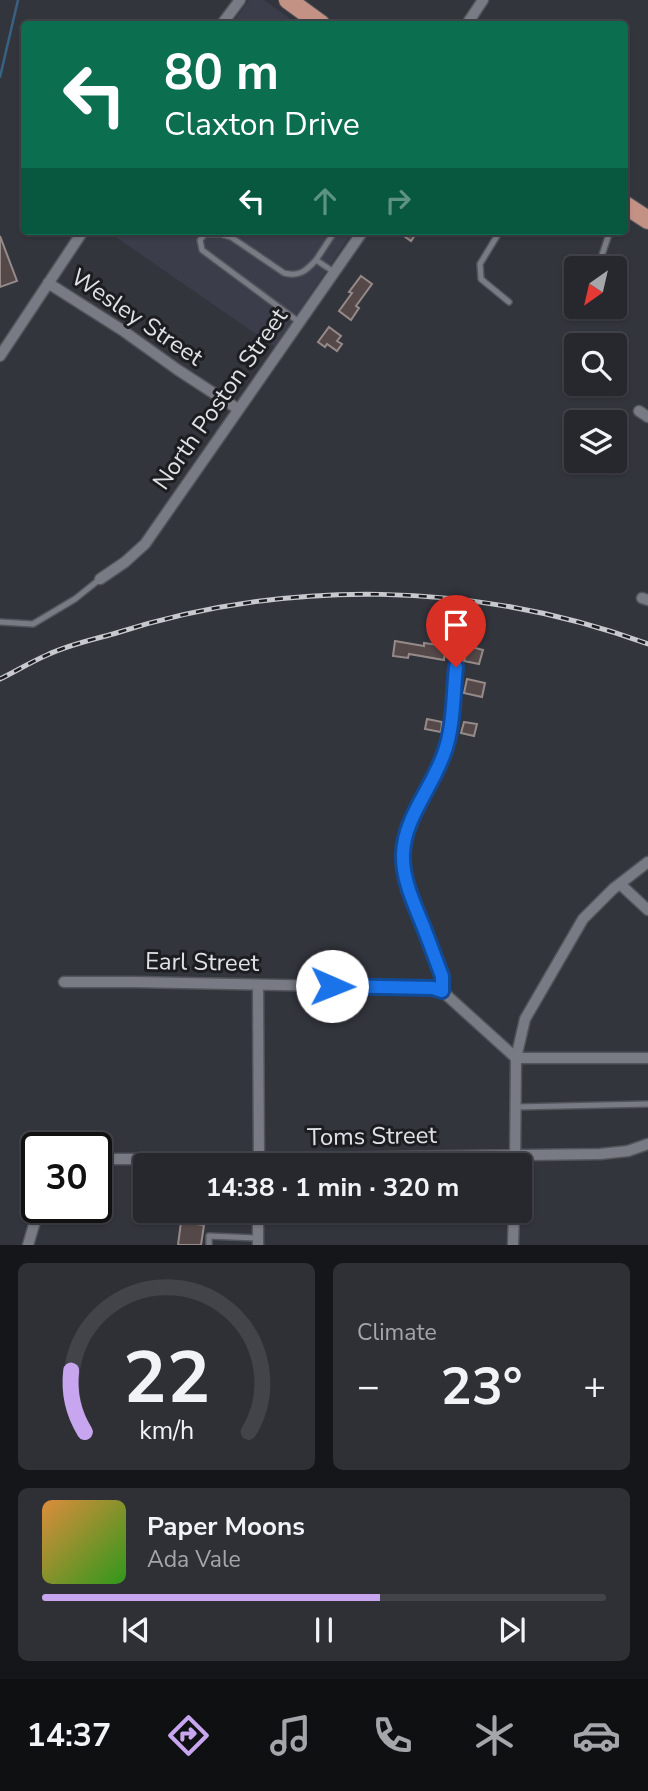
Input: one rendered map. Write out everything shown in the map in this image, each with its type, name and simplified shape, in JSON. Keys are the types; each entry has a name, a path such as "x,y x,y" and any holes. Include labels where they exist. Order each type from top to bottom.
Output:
{"main road":[{"path":"288,0 317,21"},
{"path":"628,207 648,220"}],"street":[{"path":"224,21 240,0"},
{"path":"469,21 483,0"},
{"path":"0,356 80,235"},
{"name":"North Poston Street","path":"100,579 145,544 360,235"},
{"name":"Wesley Street","path":"48,283 238,409"},
{"path":"456,667 447,747 414,815 403,855 408,886 442,976 442,991 516,1058 648,1058"},
{"path":"515,1153 516,1058 525,1019 583,919 648,862"},
{"path":"620,884 648,910"},
{"name":"Earl Street","path":"64,982 433,988 442,991"},
{"path":"258,985 259,1153"},
{"name":"Toms Street","path":"532,1159 614,1153 648,1144"},
{"name":"Toms Street","path":"112,1159 133,1160"},
{"path":"28,1245 35,1223"},
{"path":"258,1223 258,1241"},
{"path":"513,1245 514,1223"}],"lane":[{"path":"204,235 201,240 202,250 299,322"},
{"path":"224,235 231,237 284,273 293,275 303,273 316,260 332,235"},
{"path":"498,235 480,264 481,279 509,302"},
{"path":"602,256 609,235"},
{"path":"316,260 334,272"},
{"path":"0,621 33,624 75,599 100,579"},
{"path":"516,1107 648,1104"},
{"path":"209,1245 209,1236 258,1241"}],"shaded area":[{"path":"249,0 264,0 293,21 234,21"},
{"path":"113,235 350,235 275,347"}],"building":[{"path":"403,235 415,235 411,241"},
{"path":"0,236 17,281 0,287"},
{"path":"361,276 372,284 356,306 359,308 351,320 339,311"},
{"path":"329,327 341,336 337,341 342,344 337,351 318,342"},
{"path":"395,641 424,646 424,643 446,646 444,660 409,654 408,658 393,656"},
{"path":"468,646 483,650 479,664 464,661"},
{"path":"467,679 485,683 482,697 464,693"},
{"path":"427,719 442,722 441,732 425,729"},
{"path":"464,722 477,724 474,736 461,733"},
{"path":"181,1223 204,1225 201,1245 178,1245"}],"waterway":[{"path":"0,77 18,0"}],"railway":[{"path":"0,679 63,648 179,616 246,603 313,596 381,594 449,598 516,608 583,623 648,644"}],"route":[{"path":"332,986 433,988 442,991 442,976 408,886 403,855 414,815 447,747 456,667"}]}
